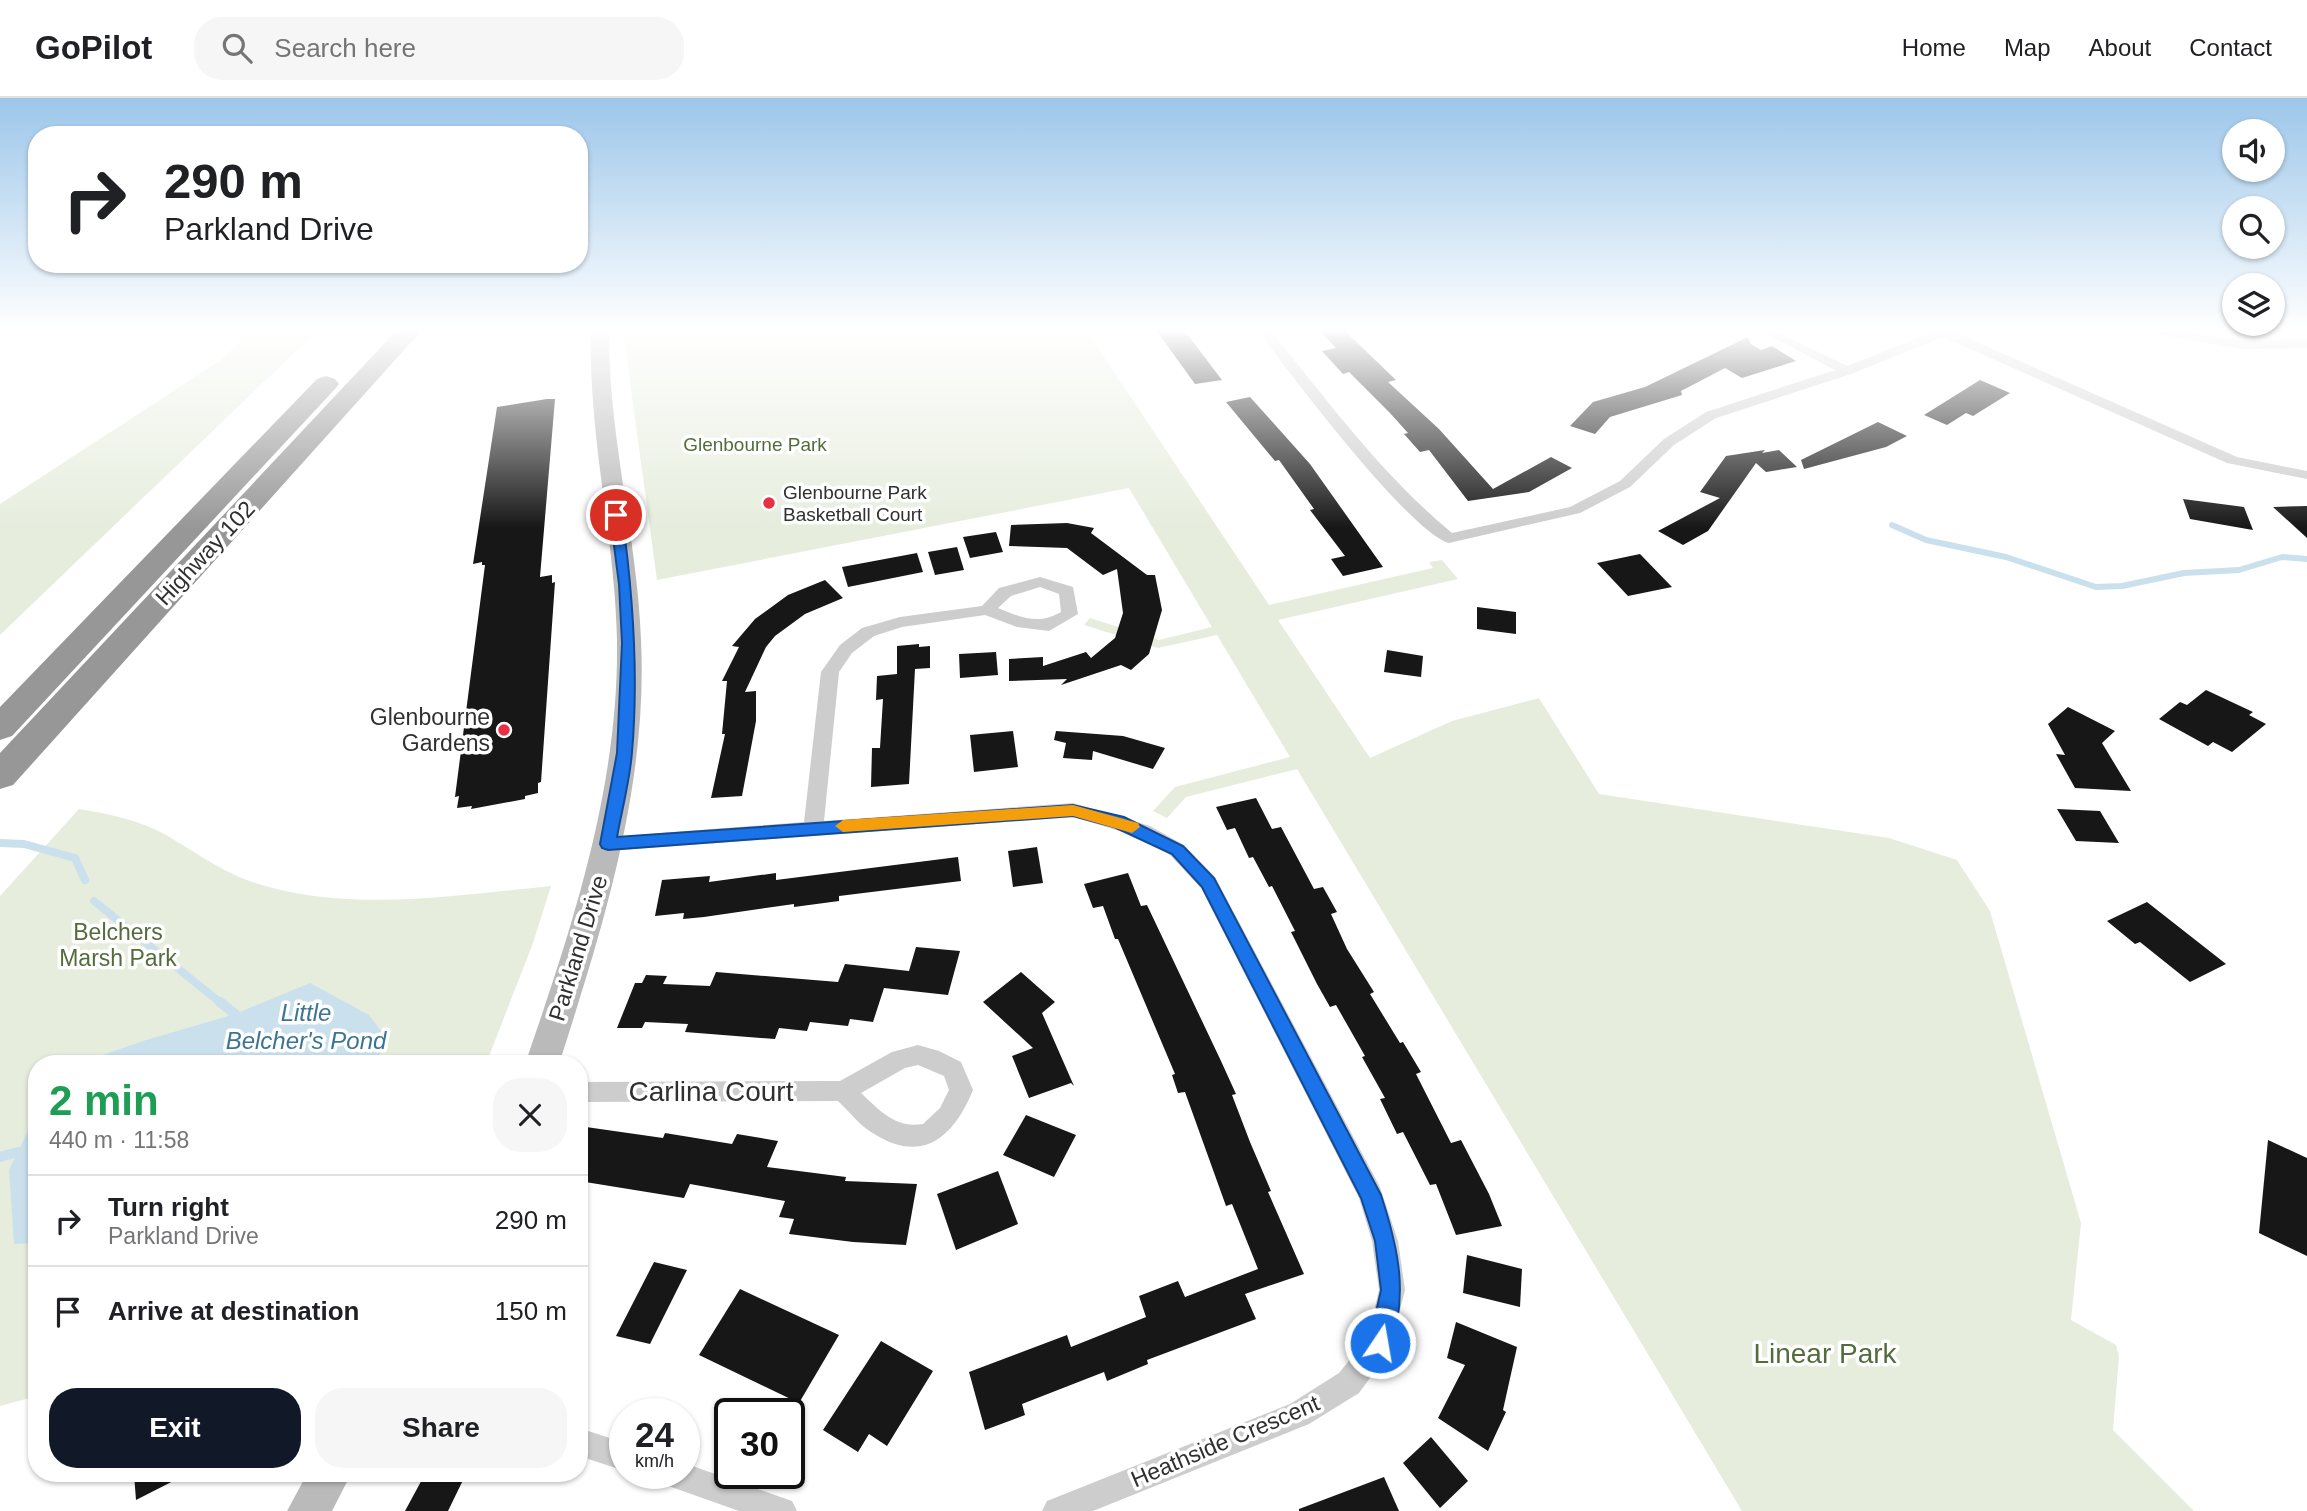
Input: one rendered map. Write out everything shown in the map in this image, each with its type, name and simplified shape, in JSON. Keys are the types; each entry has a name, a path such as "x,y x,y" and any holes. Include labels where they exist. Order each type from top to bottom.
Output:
{"highway":[{"name":"Highway 102","path":"0,728 315,396"},
{"name":"Highway 102","path":"0,776 349,396"}],"street":[{"name":"Parkland Drive","path":"545,1055 573,971 608,844 625,753 629,643 625,584 601,396"},
{"path":"1319,396 1412,507 1449,538 1575,510 1626,484 1668,442 1711,415 1769,396"},
{"path":"2090,396 2232,460 2307,475"},
{"path":"813,828 830,672 846,649 868,632 900,622 986,610"},
{"name":"Heathside Crescent","path":"608,844 1073,810 1118,822 1177,850 1208,883 1371,1195 1385,1241 1392,1290 1380,1343 1349,1383 1298,1414 1070,1508"},
{"name":"Carlina Court","path":"588,1092 843,1091 900,1059 918,1055 953,1069 961,1090 954,1110 942,1126 923,1136 897,1133 878,1123 843,1091"},
{"path":"588,1445 609,1452"},
{"path":"308,1511 325,1482"},
{"path":"700,1483 782,1511"}],"green space":[{"path":"166,396 249,396 0,635 0,504"},
{"name":"Linear Park","path":"632,396 1130,396 1269,605 1433,568 1429,562 1442,560 1458,579 1278,620 1370,758 1452,721 1539,698 1599,794 1889,838 1957,860 1990,911 2081,1223 2071,1320 2116,1345 2119,1356 2113,1430 2194,1511 1742,1511 1297,769 1186,797 1167,818 1153,811 1175,787 1290,757 1217,635 1158,648 1084,625 1090,618 1159,640 1212,627 1129,488 657,580"},
{"name":"Belchers Marsh Park","path":"79,809 113,815 145,825 237,876 300,894 372,900 408,899 551,886 533,943 489,1055 28,1055 28,1398 0,1406 0,896"}],"water":[{"name":"Little Belcher's Pond","path":"310,983 369,1015 385,1036 380,1055 103,1055 235,1014"},
{"path":"28,1131 28,1243 14,1244 9,1170"}],"building":[{"path":"1373,396 1403,396 1439,429 1493,489 1551,457 1572,468 1529,492 1468,501 1429,450 1420,452"},
{"path":"1614,396 1679,396 1610,417 1595,434 1570,426 1593,402"},
{"path":"1954,396 2005,396 1973,416 1966,413 1947,425 1924,415"},
{"path":"1250,397 1310,464 1383,567 1343,576 1331,559 1345,556 1310,510 1314,509 1279,460 1275,461 1226,402"},
{"name":"Glenbourne Gardens","path":"555,399 540,577 552,575 552,583 555,582 541,782 538,783 538,793 525,796 525,799 471,809 472,806 457,808 459,796 455,797 485,565 482,565 482,562 473,564 497,407"},
{"path":"1878,422 1907,436 1886,447 1804,469 1801,460"},
{"path":"1765,450 1762,453 1779,450 1797,467 1766,472 1756,463 1708,531 1683,545 1658,531 1720,498 1700,492 1726,456"},
{"path":"2183,499 2244,507 2253,530 2190,519"},
{"path":"2307,506 2307,538 2273,507"},
{"path":"1067,523 1094,528 1091,533 1147,575 1155,575 1162,610 1149,654 1131,670 1121,665 1061,685 1067,679 1009,681 1009,659 1043,657 1043,666 1086,652 1091,658 1115,638 1123,613 1117,569 1103,575 1067,548 1009,546 1011,525"},
{"path":"996,532 1003,552 970,558 963,537"},
{"path":"957,547 964,570 935,575 928,552"},
{"path":"917,553 923,572 848,587 842,567"},
{"path":"1640,554 1672,587 1628,596 1597,563"},
{"path":"825,580 843,598 805,614 775,636 766,647 745,692 756,691 756,721 742,796 711,798 725,734 722,734 727,681 722,681 739,647 732,646 755,619 788,595"},
{"path":"1477,607 1516,612 1516,634 1477,629"},
{"path":"919,644 919,647 930,646 930,668 915,669 909,784 871,787 872,748 880,748 883,699 876,700 877,676 897,674 897,646"},
{"path":"1387,650 1423,656 1421,677 1384,672"},
{"path":"996,652 998,675 960,678 959,654"},
{"path":"2206,690 2253,712 2249,715 2266,724 2232,752 2213,742 2208,746 2159,719 2180,702 2187,705"},
{"path":"2068,707 2115,731 2102,743 2131,791 2075,788 2056,754 2065,755 2048,724"},
{"path":"1013,731 1018,767 974,772 970,735"},
{"path":"1056,731 1123,736 1165,748 1153,769 1093,751 1092,760 1063,758 1066,743 1054,740"},
{"path":"1256,798 1272,829 1281,827 1314,889 1323,887 1337,912 1331,914 1347,949 1374,992 1370,994 1421,1072 1416,1074 1451,1143 1461,1140 1502,1226 1456,1235 1436,1184 1430,1185 1403,1132 1397,1134 1380,1099 1385,1098 1362,1057 1365,1056 1336,1005 1330,1007 1317,984 1291,932 1295,931 1272,886 1269,887 1253,857 1249,858 1235,828 1227,830 1216,807"},
{"path":"2057,809 2100,811 2119,843 2076,841"},
{"path":"1037,847 1043,883 1013,887 1008,851"},
{"path":"958,857 961,881 839,896 839,901 794,907 794,904 683,919 684,913 655,916 662,880 710,876 709,882 776,873 776,880"},
{"path":"1128,873 1141,906 1147,905 1236,1094 1232,1095 1271,1191 1268,1192 1304,1274 1245,1294 1256,1319 1147,1360 1148,1364 1107,1381 1104,1372 1022,1404 1025,1415 985,1430 969,1372 1067,1335 1071,1347 1146,1317 1139,1296 1178,1281 1185,1297 1258,1269 1232,1204 1226,1206 1185,1092 1178,1093 1172,1075 1175,1074 1118,939 1115,939 1103,906 1093,908 1084,884"},
{"path":"2147,902 2226,964 2190,982 2140,942 2135,944 2107,921"},
{"path":"916,947 960,951 948,995 884,988 873,1022 850,1019 848,1026 810,1022 807,1031 779,1028 775,1039 685,1032 688,1024 645,1022 642,1028 617,1028 635,983 642,983 646,975 667,976 663,984 710,986 716,972 838,982 845,964 909,971"},
{"path":"1021,972 1055,1002 1042,1013 1074,1086 1071,1083 1029,1098 1012,1056 1033,1048 983,1002"},
{"path":"1026,1115 1076,1135 1054,1177 1003,1155"},
{"path":"588,1127 663,1138 665,1133 732,1144 737,1134 778,1141 767,1167 846,1177 845,1181 917,1184 906,1245 789,1234 794,1219 779,1217 785,1201 690,1184 684,1198 588,1182"},
{"path":"2268,1140 2307,1158 2307,1256 2259,1233"},
{"path":"998,1171 1018,1224 956,1250 937,1194"},
{"path":"1467,1255 1522,1269 1520,1307 1463,1293"},
{"path":"654,1262 687,1270 650,1344 616,1336"},
{"path":"740,1289 839,1335 802,1398 789,1398 699,1355"},
{"path":"1456,1322 1517,1347 1503,1410 1506,1412 1488,1451 1438,1418 1465,1365 1447,1358"},
{"path":"881,1341 933,1371 887,1446 869,1434 858,1452 823,1430"},
{"path":"1431,1437 1468,1481 1440,1508 1403,1463"},
{"path":"1384,1477 1399,1511 1299,1511 1299,1509"},
{"path":"135,1482 171,1482 136,1500"},
{"path":"421,1482 462,1482 448,1511 405,1511"}],"waterway":[{"path":"1892,525 1926,540 2006,557 2096,587 2122,586 2184,573 2239,570 2282,557 2307,559"},
{"path":"0,843 24,844 75,858 85,880"},
{"path":"94,901 222,1004"},
{"path":"220,1002 235,1014"},
{"path":"0,1157 18,1152"}],"slow traffic":[{"path":"843,826 1073,810 1132,827"}],"place":[{"name":"Glenbourne Park Basketball Court","path":"769,503"},
{"name":"Glenbourne Gardens","path":"504,730"}],"route":[{"path":"616,515 629,643 625,753 608,844 1073,810 1143,831 1177,850 1208,883 1371,1195 1385,1241 1392,1290 1380,1343"}],"park label":[{"name":"Glenbourne Park","path":"755,444"}]}
